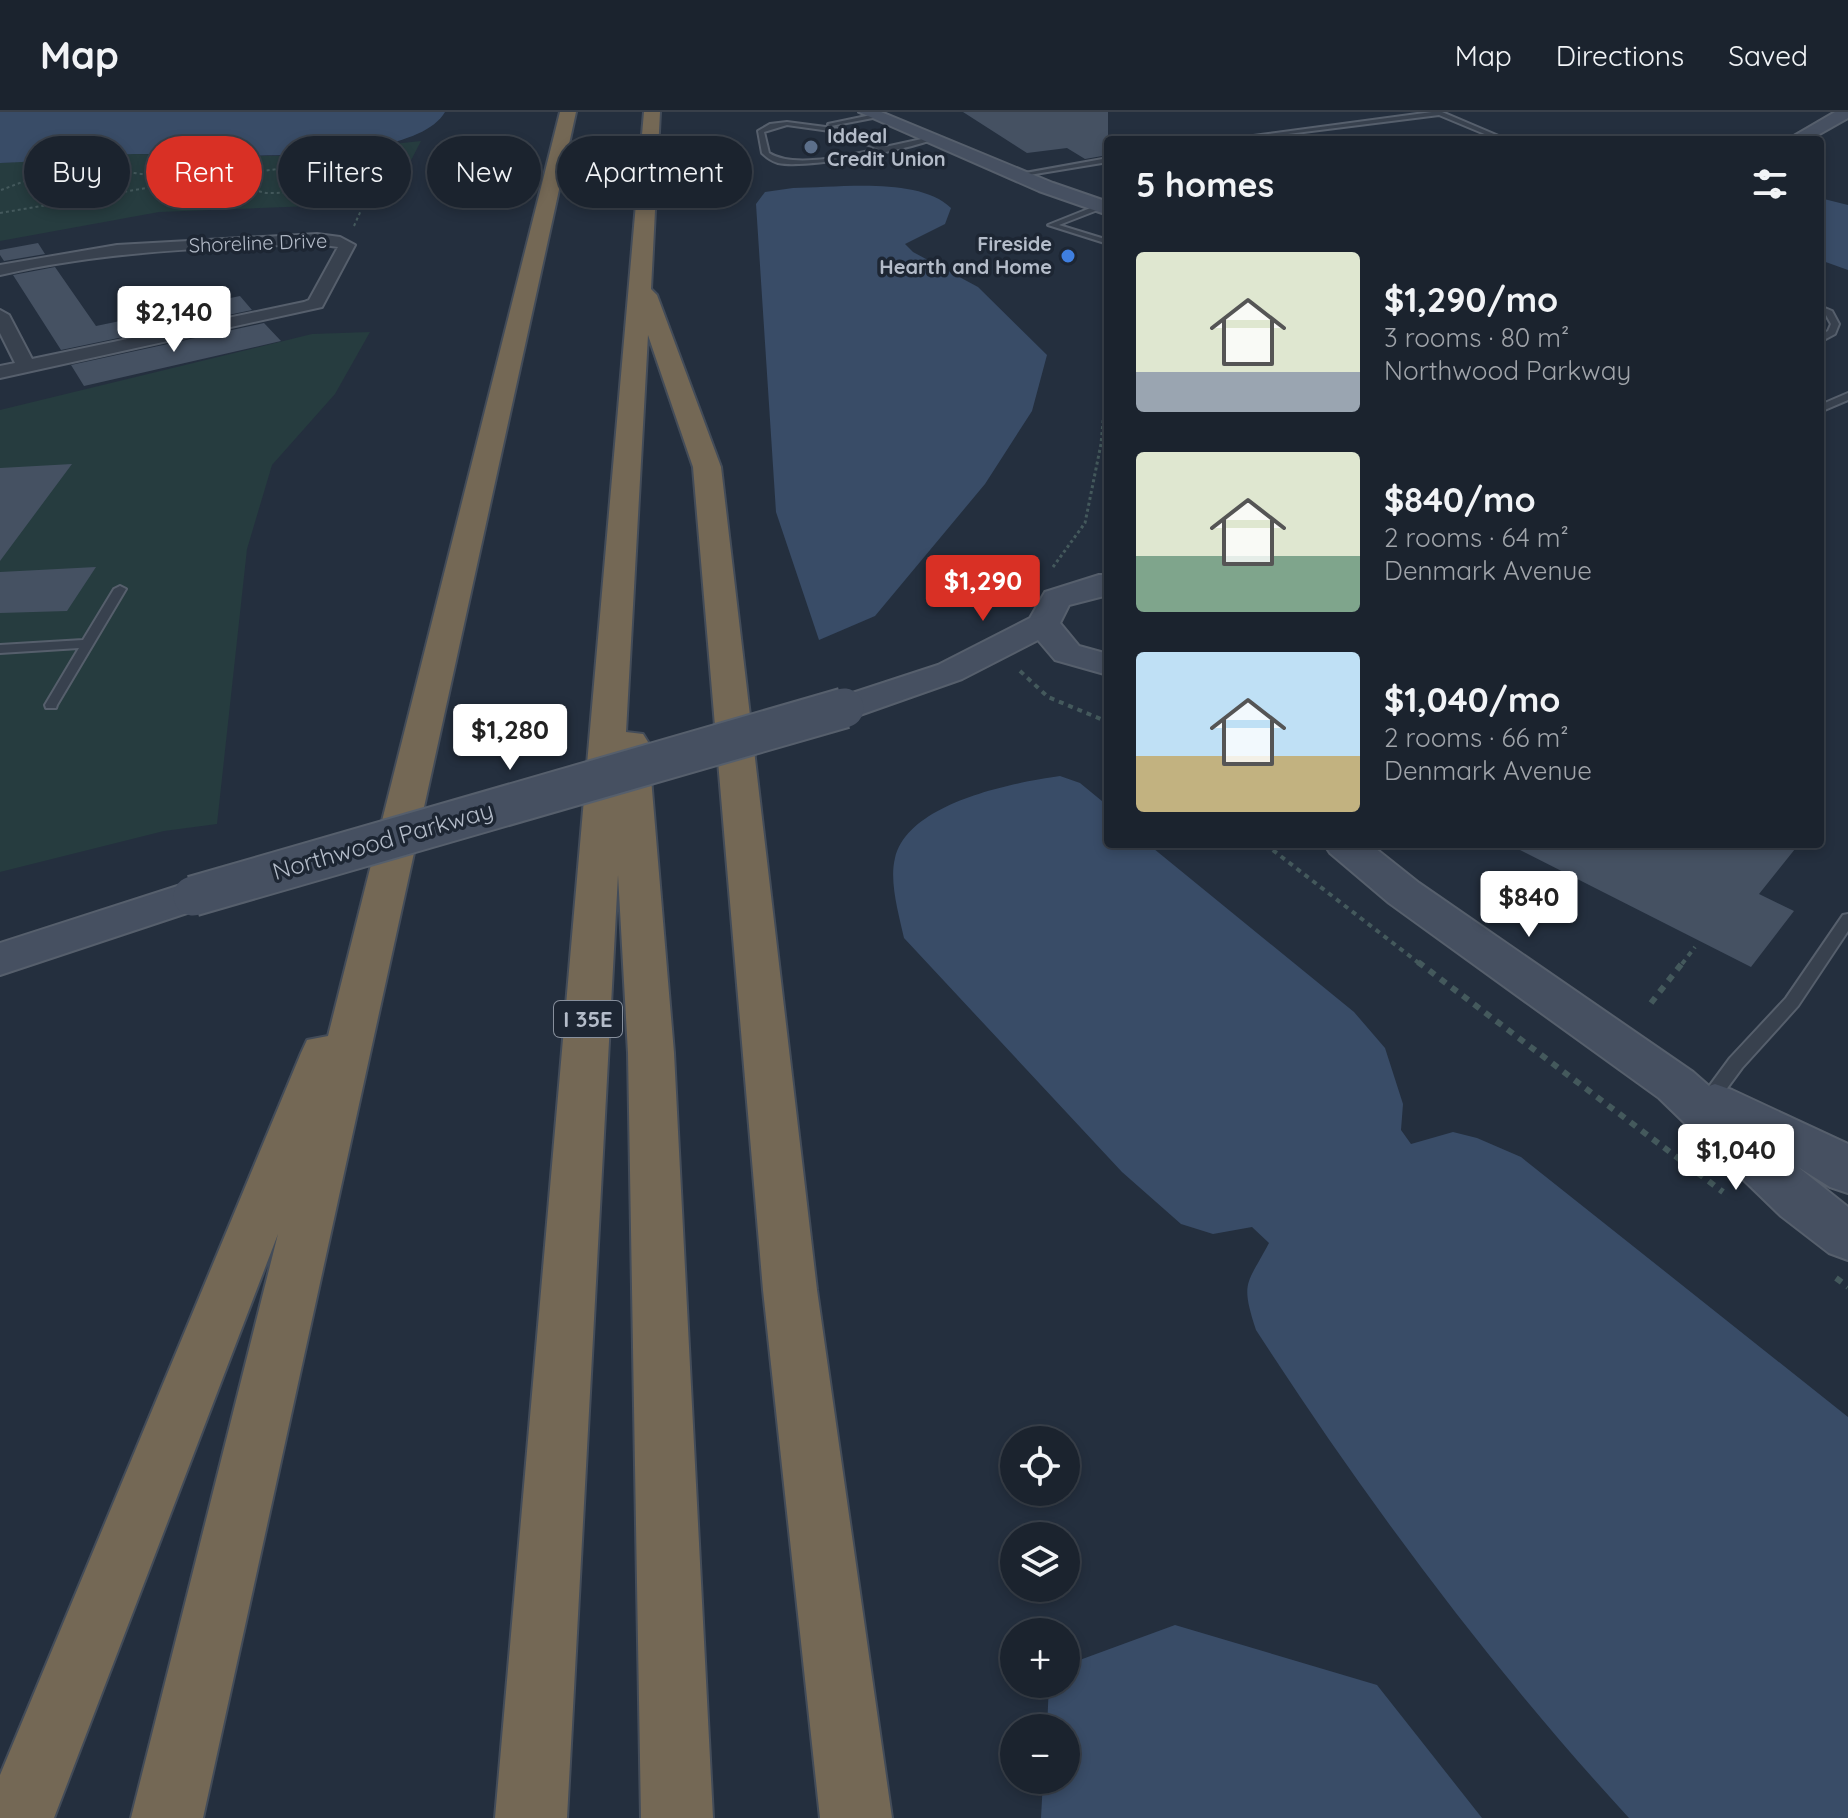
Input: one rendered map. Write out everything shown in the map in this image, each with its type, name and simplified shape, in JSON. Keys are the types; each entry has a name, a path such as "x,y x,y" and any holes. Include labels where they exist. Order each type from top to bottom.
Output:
{"highway":[{"path":"167,1818 568,112"},
{"name":"I 35E","path":"531,1818 652,112"},
{"path":"640,278 707,467 790,1290 856,1818"},
{"path":"619,577 651,1053 677,1818"},
{"path":"18,1818 379,918"}],"street":[{"path":"1803,136 1847,112"},
{"path":"875,113 1017,175 1104,206"},
{"name":"Shoreline Drive","path":"0,270 182,245 334,240 347,245 316,303 309,306 0,372"},
{"path":"0,315 26,367"},
{"path":"1101,581 1056,599 1043,624 1067,653 1104,664"},
{"name":"Northwood Parkway","path":"0,959 193,896 844,708 950,672 1043,624"},
{"name":"Northwood Parkway","path":"950,672 1067,653"},
{"path":"1349,848 1404,893 1696,1098 1799,1200 1836,1252"},
{"path":"1696,1098 1830,1159 1848,1172"}],"lane":[{"path":"1256,136 1438,112 1495,136"},
{"path":"786,132 875,113"},
{"path":"882,148 852,133 796,120 765,127 761,131 767,155 772,159 801,163 931,139"},
{"path":"1017,175 1104,161"},
{"path":"1095,162 1104,168"},
{"path":"1104,206 1052,225 1104,241"},
{"path":"1824,311 1829,313 1835,324 1832,332 1824,337"},
{"path":"1824,407 1848,396"},
{"path":"51,705 120,589"},
{"path":"0,649 85,644"},
{"path":"1696,1098 1736,1063 1792,1002 1848,919"}],"path":[{"path":"0,190 24,181"},
{"path":"0,213 30,208"},
{"path":"334,240 353,229 362,208"},
{"path":"1051,569 1085,523 1101,444 1104,411"},
{"path":"1015,662 1028,684 1042,695 1104,720"},
{"path":"1270,848 1499,1025 1725,1193"},
{"path":"1651,1003 1695,947"},
{"path":"1836,1252 1848,1287"}],"green space":[{"path":"421,141 411,160 411,142"},
{"path":"131,154 146,154 146,208 261,208 159,212 0,241 0,163 24,161 24,208 130,208"},
{"path":"262,156 278,156 278,207 262,208"},
{"path":"370,332 335,394 272,465 247,549 217,824 164,831 0,872 0,410 312,334"}],"water":[{"path":"0,112 445,112 424,130 409,136 278,136 278,155 262,156 262,136 146,136 146,154 130,154 130,136 24,136 24,161 0,163"},
{"path":"876,186 919,191 937,198 951,208 945,224 905,244 913,252 978,287 1047,355 1032,411 985,484 875,616 819,640 776,512 756,204 765,192 793,188"},
{"path":"1824,199 1848,205 1848,270 1824,261"},
{"path":"1060,776 1080,783 1104,803 1104,848 1153,848 1354,1012 1385,1048 1403,1104 1401,1130 1411,1144 1453,1132 1477,1138 1521,1157 1848,1417 1848,1818 1629,1818 1528,1702 1432,1582 1342,1458 1256,1330 1248,1302 1248,1284 1269,1243 1252,1227 1213,1234 1181,1224 1122,1172 904,938 895,898 893,867 904,839 919,823 940,810 964,799 1015,784"},
{"path":"1175,1625 1377,1685 1482,1818 1041,1818 1042,1794 1080,1794 1080,1714 1048,1714 1048,1698 1080,1698 1080,1660"}],"building":[{"path":"963,112 1108,112 1104,156 1085,159 1067,148 1027,153"},
{"path":"38,243 45,254 4,261 0,255 0,250"},
{"path":"55,267 96,326 240,296 252,310 61,350 13,275"},
{"path":"264,323 281,341 84,386 71,365"},
{"path":"72,464 0,561 0,468"},
{"path":"96,567 67,611 0,613 0,572"},
{"path":"1516,848 1796,848 1759,894 1794,911 1751,967"}],"place":[{"name":"Iddeal Credit Union","path":"811,147"},
{"name":"Fireside Hearth and Home","path":"1068,256"}]}
